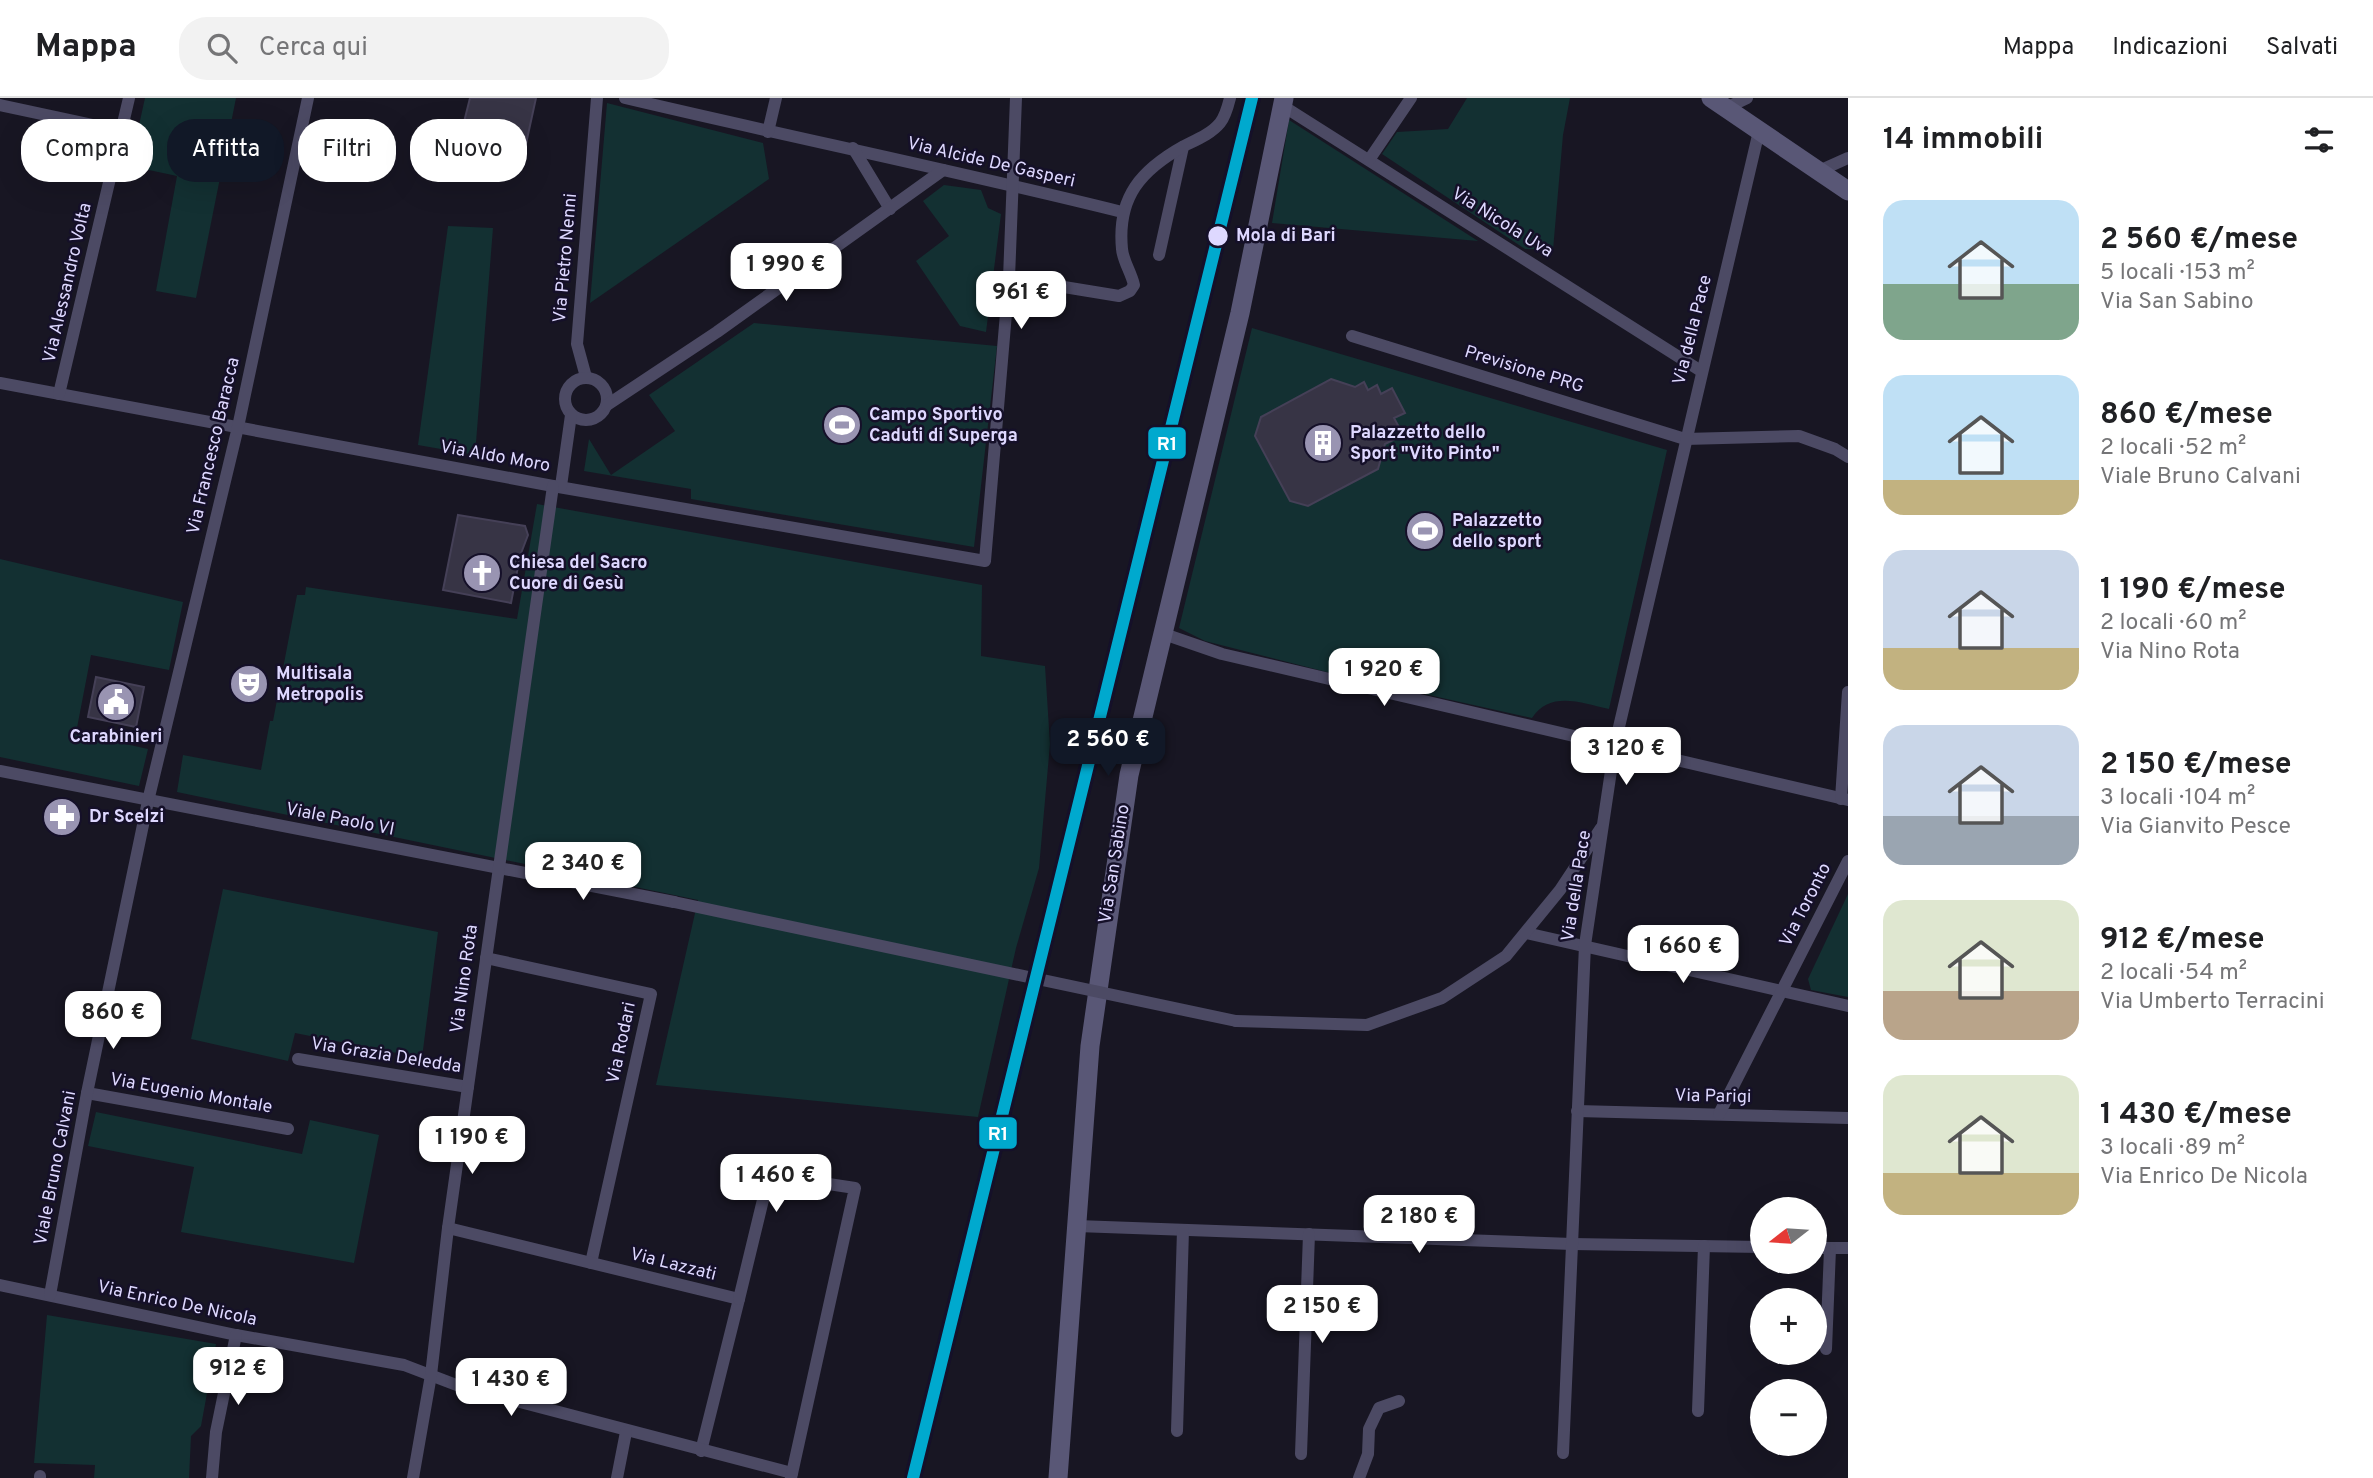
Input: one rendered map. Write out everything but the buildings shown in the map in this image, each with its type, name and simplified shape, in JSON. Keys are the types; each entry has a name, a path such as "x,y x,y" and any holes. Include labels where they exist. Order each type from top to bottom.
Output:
{"street":[{"name":"Via Alessandro Volta","path":"124,119 129,98"},
{"name":"Via Francesco Baracca","path":"148,802 237,427 308,98"},
{"name":"Via Pietro Nenni","path":"586,377 577,344 597,98"},
{"name":"Via Alcide De Gasperi","path":"628,98 1122,212"},
{"path":"768,132 776,98"},
{"path":"1016,98 1009,278 1119,296 1130,291 1134,285 1122,253 1122,212 1135,186 1153,165 1208,134 1221,122 1230,98"},
{"path":"1369,160 1411,98"},
{"path":"1719,103 1747,98"},
{"name":"Via Nicola Uva","path":"1283,102 1369,160 1701,371"},
{"name":"Via San Sabino","path":"1058,1478 1090,1046 1101,954 1129,775 1240,313 1283,102"},
{"path":"0,105 18,103 77,119"},
{"path":"1719,103 1848,191"},
{"name":"Via della Pace","path":"1563,1453 1585,945 1615,744 1759,131"},
{"path":"1158,255 1182,147"},
{"path":"853,148 890,209"},
{"path":"1819,171 1848,158"},
{"path":"607,405 608,398 602,385 586,377 577,380 567,390 565,403 574,417 592,420 599,417 607,405 717,332 943,170"},
{"name":"Via Alessandro Volta","path":"60,394 109,182"},
{"name":"Via Aldo Moro","path":"0,383 561,487 985,561 1009,278"},
{"name":"Previsione PRG","path":"1352,336 1685,439 1799,436 1835,449 1848,457"},
{"name":"Via Nino Rota","path":"413,1478 431,1375 448,1228 498,869 574,417"},
{"path":"1164,634 1222,654 1845,800 1848,692"},
{"name":"Viale Paolo VI","path":"0,771 148,802 674,902 1236,1021 1367,1025 1442,999 1506,956 1560,890 1605,822"},
{"name":"Viale Bruno Calvani","path":"50,1294 87,1093 148,802"},
{"name":"Via Toronto","path":"1719,1114 1848,861"},
{"path":"1526,933 1848,1006"},
{"name":"Via Rodari","path":"486,958 651,994 592,1264"},
{"name":"Via Grazia Deledda","path":"299,1059 468,1087"},
{"name":"Via Eugenio Montale","path":"87,1093 288,1129"},
{"name":"Via Parigi","path":"1577,1111 1848,1118"},
{"path":"701,1451 769,1175 855,1188 792,1475"},
{"path":"1077,1226 1572,1244 1750,1247"},
{"name":"Via Lazzati","path":"448,1228 738,1299"},
{"path":"1177,1431 1183,1230"},
{"path":"1301,1454 1309,1234"},
{"path":"1698,1411 1704,1246"},
{"path":"1827,1324 1830,1248 1848,1248"},
{"name":"Via Enrico De Nicola","path":"0,1285 236,1335 404,1366 458,1386 792,1475"},
{"path":"212,1478 216,1432 236,1335"},
{"path":"1359,1478 1368,1454 1369,1429 1379,1408 1399,1401"},
{"path":"617,1478 626,1432"}],"green space":[{"path":"145,98 236,98 232,119 167,119 167,174 153,171 153,119 140,119"},
{"path":"1467,98 1570,98 1563,135 1553,250 1525,249 1382,154 1397,132 1448,129"},
{"path":"607,103 763,143 769,179 590,303"},
{"path":"1289,120 1478,241 1272,223"},
{"path":"176,182 219,182 196,298 156,291"},
{"path":"944,185 981,190 988,208 1001,214 986,332 960,326 916,261 949,236 923,201"},
{"path":"448,226 493,228 475,455 418,445"},
{"name":"Campo Sportivo Caduti di Superga","path":"754,323 997,346 974,547 691,499 691,489 584,471 589,439 611,475 675,431 649,395"},
{"name":"Palazzetto dello sport","path":"1252,328 1667,450 1609,709 1578,702 1557,701 1539,709 1532,718 1362,680 1360,676 1350,678 1205,641 1179,628"},
{"path":"537,504 982,585 981,656 1045,666 1050,744 1039,868 1016,948 978,1117 656,1085 698,900 177,792 183,755 261,770 297,595 305,595 306,587 517,619"},
{"path":"0,559 183,602 169,670 91,655 76,733 148,749 139,786 0,757"},
{"path":"223,889 438,932 422,1058 295,1033 288,1061 191,1039"},
{"path":"1848,894 1848,997 1811,990 1808,979"},
{"path":"96,1112 302,1154 310,1120 379,1135 354,1263 181,1232 194,1167 88,1146"},
{"path":"47,1315 216,1344 201,1426 191,1436 189,1478 94,1478 95,1465 34,1463"}],"transit line":[{"name":"R1","path":"913,1478 1252,98"}],"place":[{"name":"Mola di Bari","path":"1218,236"},
{"name":"Campo Sportivo Caduti di Superga","path":"842,425"},
{"name":"Palazzetto dello Sport \"Vito Pinto\"","path":"1323,443"},
{"name":"Palazzetto dello sport","path":"1425,531"},
{"name":"Chiesa del Sacro Cuore di Gesù","path":"482,573"},
{"name":"Multisala Metropolis","path":"249,684"},
{"name":"Carabinieri","path":"116,702"},
{"name":"Dr Scelzi","path":"62,817"}]}
